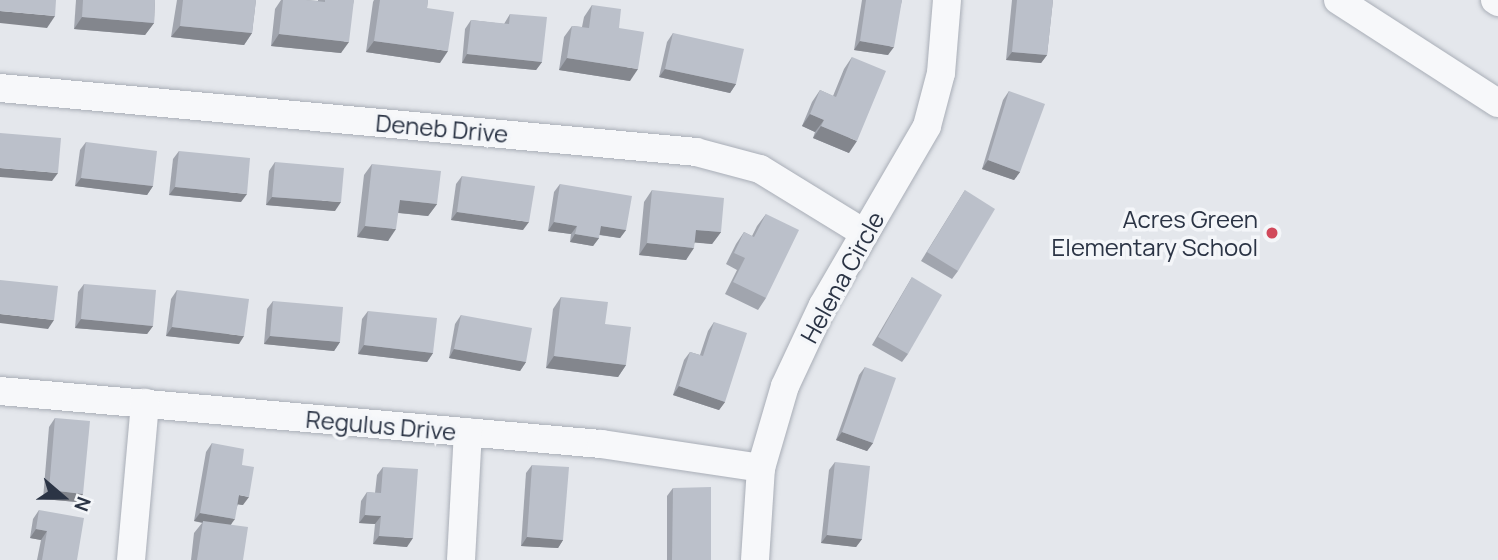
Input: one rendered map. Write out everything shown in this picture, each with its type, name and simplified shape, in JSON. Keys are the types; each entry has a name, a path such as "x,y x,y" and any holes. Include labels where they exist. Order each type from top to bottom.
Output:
{"street":[{"name":"Helena Circle","path":"755,560 761,468 785,386 864,233 927,125 941,73 947,0"},
{"path":"1338,0 1498,103"},
{"name":"Deneb Drive","path":"0,88 707,153 760,169 864,233"},
{"name":"Regulus Drive","path":"0,391 601,444 761,468"},
{"path":"131,560 145,403"},
{"path":"461,560 468,432"}],"building":[{"path":"0,0 56,0 55,16 0,11"},
{"path":"83,0 155,0 154,23 82,17"},
{"path":"183,0 256,0 252,33 180,26"},
{"path":"283,0 354,0 349,42 279,34"},
{"path":"380,0 428,0 427,8 454,12 448,51 374,41"},
{"path":"866,0 902,0 894,47 860,41"},
{"path":"1017,0 1053,0 1047,55 1012,52"},
{"path":"592,5 621,9 619,28 644,32 638,69 567,58 572,26 589,28"},
{"path":"510,14 547,17 542,62 467,54 471,20 509,24"},
{"path":"673,33 744,49 736,84 665,69"},
{"path":"852,57 886,71 857,141 821,126 824,120 810,114 820,90 836,97"},
{"path":"1009,91 1045,104 1020,172 988,160"},
{"path":"0,133 61,138 58,173 0,168"},
{"path":"86,142 157,151 153,186 81,178"},
{"path":"179,151 250,158 247,194 175,187"},
{"path":"275,162 344,168 341,202 272,197"},
{"path":"372,164 441,171 437,204 400,200 396,229 365,226"},
{"path":"462,176 535,186 529,222 457,212"},
{"path":"560,184 632,196 626,230 601,226 599,238 575,234 577,226 554,222"},
{"path":"652,190 724,198 721,232 696,230 694,248 647,243"},
{"path":"965,190 995,209 958,271 927,252"},
{"path":"766,214 799,230 766,298 733,282 745,258 734,253 744,232 754,237"},
{"path":"912,277 942,295 908,354 878,337"},
{"path":"0,280 58,286 54,320 0,314"},
{"path":"84,284 156,290 153,326 81,319"},
{"path":"177,290 249,299 244,336 172,327"},
{"path":"561,297 608,302 605,324 631,327 626,365 554,356"},
{"path":"273,301 343,307 340,342 270,336"},
{"path":"368,311 437,318 433,353 364,345"},
{"path":"461,315 532,328 526,362 454,349"},
{"path":"714,322 747,333 725,402 679,386 690,352 703,356"},
{"path":"865,367 896,378 873,443 842,432"},
{"path":"55,418 90,421 83,494 49,490"},
{"path":"212,443 244,449 242,465 254,467 249,497 239,495 235,519 200,513"},
{"path":"835,462 870,466 862,539 827,535"},
{"path":"532,465 569,467 563,540 527,537"},
{"path":"383,467 418,469 413,538 379,536 381,516 365,515 367,492 381,493"},
{"path":"711,487 711,560 672,560 673,488"},
{"path":"39,510 84,518 77,560 42,560 47,531 36,529"},
{"path":"203,521 248,527 243,560 197,560"}],"place":[{"name":"Acres Green Elementary School","path":"1272,233"}]}
